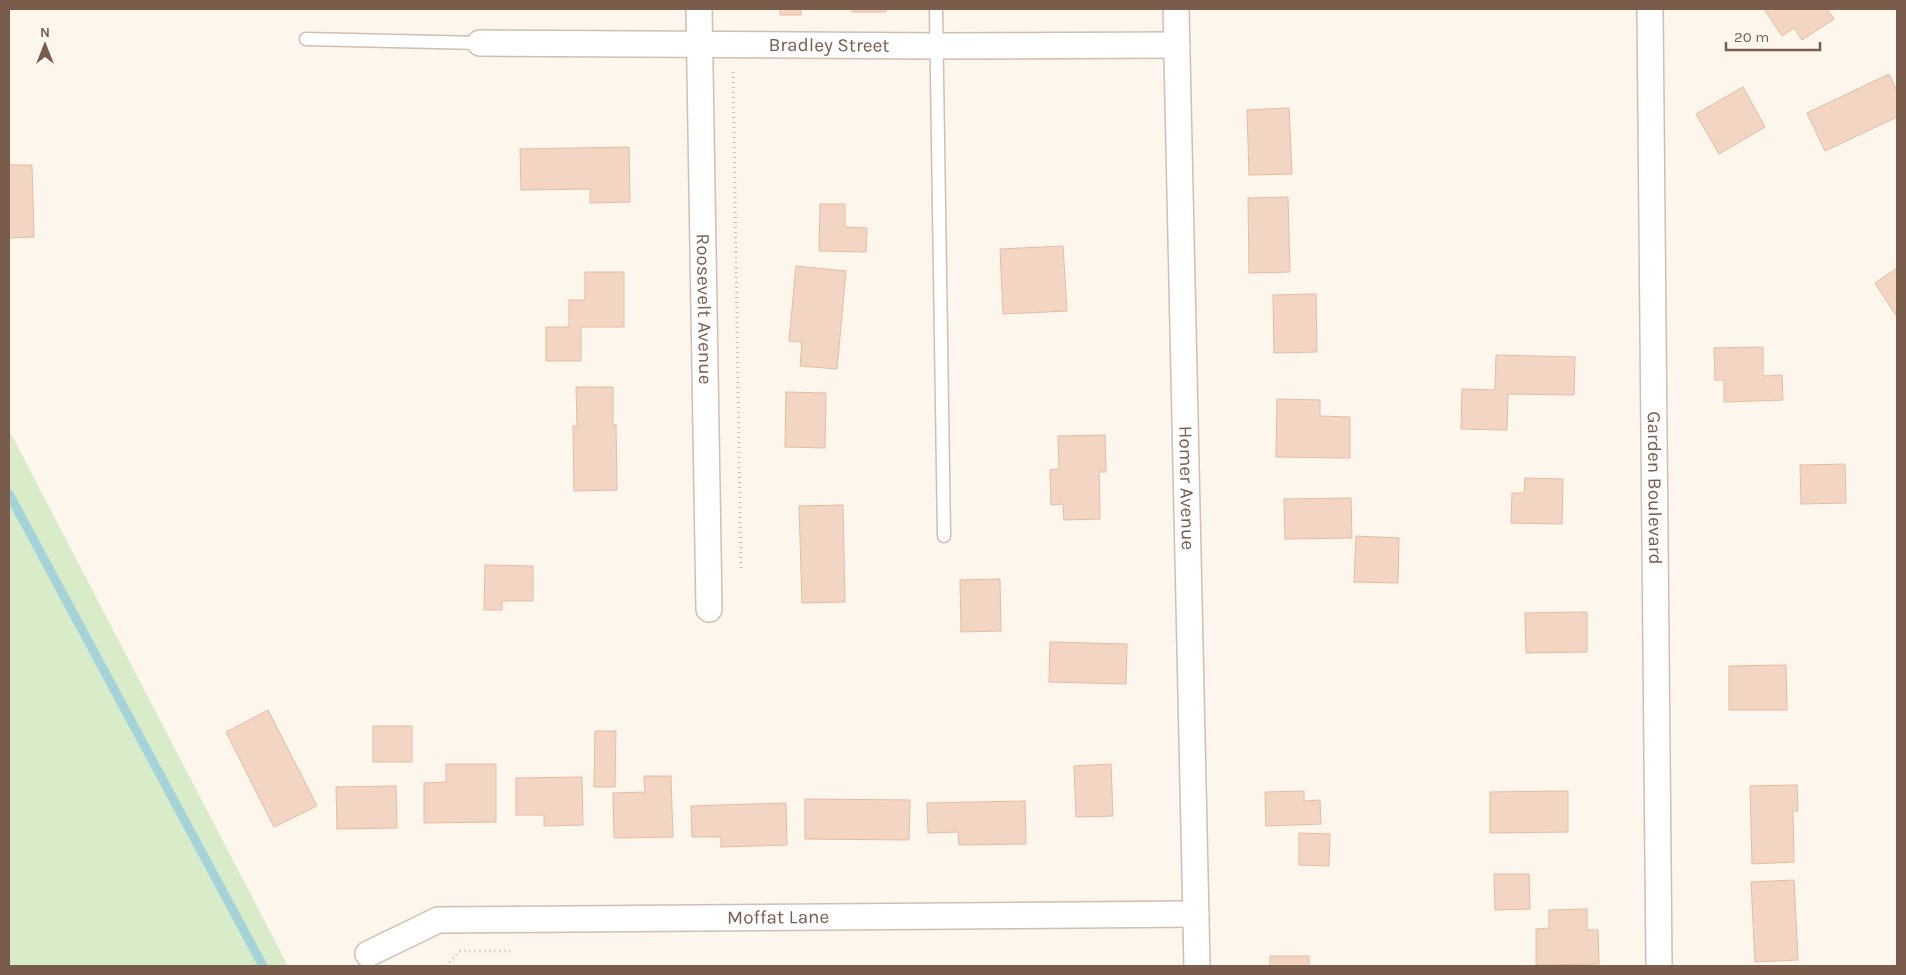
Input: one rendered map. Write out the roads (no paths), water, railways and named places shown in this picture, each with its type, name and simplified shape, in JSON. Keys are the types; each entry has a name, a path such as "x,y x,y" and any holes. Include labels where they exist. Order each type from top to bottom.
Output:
{"street":[{"name":"Roosevelt Avenue","path":"699,9 709,609"},
{"name":"Homer Avenue","path":"1176,9 1197,966"},
{"name":"Garden Boulevard","path":"1650,9 1659,966"},
{"name":"Bradley Street","path":"480,43 936,46 1177,45"},
{"name":"Moffat Lane","path":"368,954 438,920 1196,914"}],"lane":[{"path":"936,9 944,536"},
{"path":"306,39 480,43"}],"waterway":[{"path":"9,494 263,966"}]}
